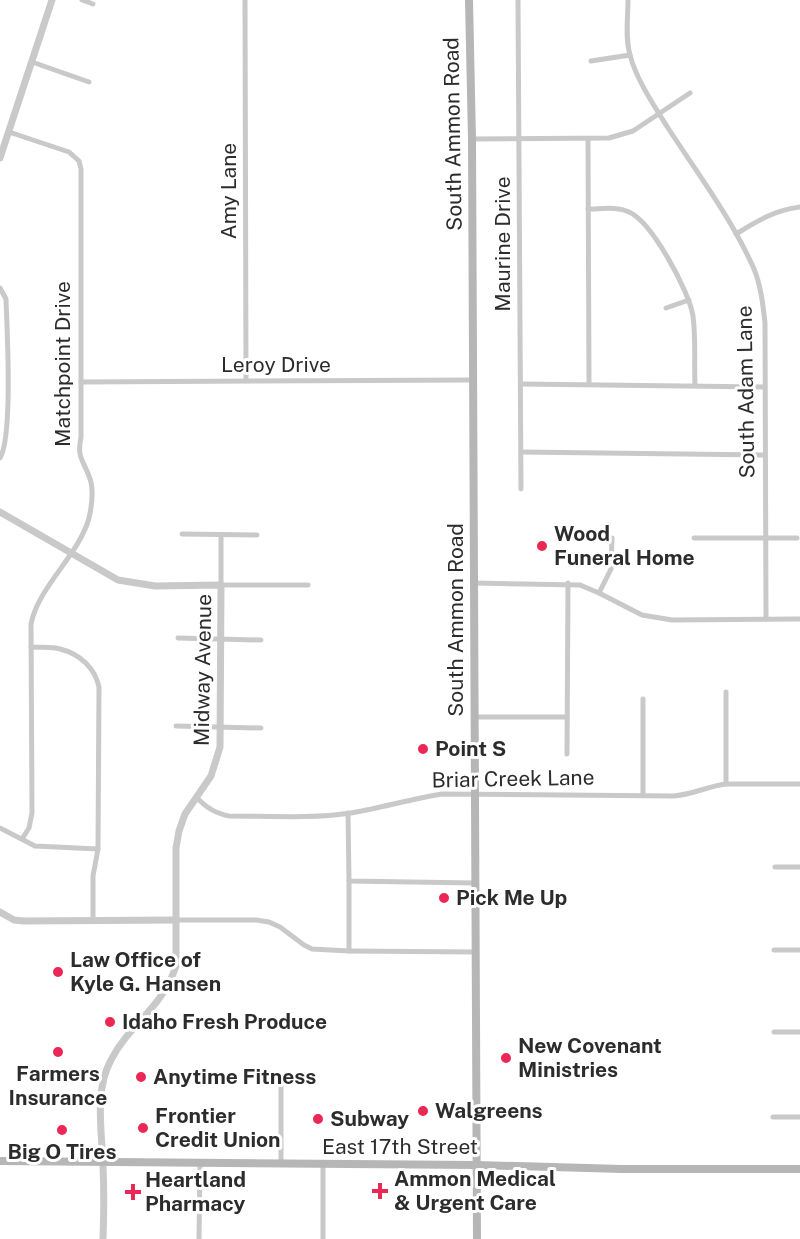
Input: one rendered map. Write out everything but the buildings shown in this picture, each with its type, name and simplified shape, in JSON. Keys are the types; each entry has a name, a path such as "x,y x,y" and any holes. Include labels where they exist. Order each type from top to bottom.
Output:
{"main road":[{"name":"South Ammon Road","path":"470,0 477,1239"},
{"name":"East 17th Street","path":"0,1161 477,1165 634,1170 800,1169"}],"street":[{"path":"0,158 52,0"},
{"path":"82,0 93,4"},
{"name":"Amy Lane","path":"245,0 246,381"},
{"name":"Maurine Drive","path":"518,0 521,489"},
{"name":"South Adam Lane","path":"628,0 630,55 636,71 659,114 736,234 755,271 762,299 765,323 766,619"},
{"path":"591,61 630,55"},
{"path":"32,62 89,82"},
{"path":"472,139 609,138 633,131 690,93"},
{"name":"Matchpoint Drive","path":"9,132 69,152 79,161 81,169 81,436 79,456 90,478 91,499 88,520 71,554 35,609 31,624 32,813 29,828 22,839"},
{"path":"588,139 589,384"},
{"path":"736,234 765,217 784,209 800,207"},
{"path":"588,209 623,209 639,218 657,241 679,278 693,315 695,385"},
{"path":"0,288 6,300 8,397 6,436 0,458"},
{"path":"666,308 689,300"},
{"name":"Leroy Drive","path":"81,382 472,380"},
{"path":"521,384 765,387"},
{"path":"521,452 764,455"},
{"path":"0,512 105,574 128,582 155,586 308,585"},
{"path":"182,534 257,535"},
{"name":"Midway Avenue","path":"103,1239 101,1093 106,1068 119,1047 162,997 171,981 177,958 176,848 179,831 185,814 211,777 220,747 221,535"},
{"path":"599,592 611,569 612,538"},
{"path":"694,538 797,538"},
{"path":"473,583 580,585 652,618 672,620 800,619"},
{"path":"567,754 568,583"},
{"path":"178,638 261,639"},
{"path":"31,647 60,648 82,660 96,676 99,687 98,849 93,876 93,921"},
{"path":"726,692 726,784"},
{"path":"643,699 643,795"},
{"path":"475,717 567,717"},
{"path":"176,726 261,728"},
{"name":"Briar Creek Lane","path":"197,798 208,809 229,816 325,816 442,794 686,796 715,785 800,784"},
{"path":"348,813 350,951"},
{"path":"0,828 35,846 98,849"},
{"path":"775,867 800,867"},
{"path":"349,881 474,883"},
{"path":"0,912 14,920 24,921 262,921 280,927 303,945 312,949 475,952"},
{"path":"774,950 800,950"},
{"path":"774,1032 800,1032"},
{"path":"280,1078 280,1164"},
{"path":"772,1117 800,1117"},
{"path":"199,1239 200,1164"},
{"path":"323,1165 323,1239"}],"place":[{"name":"Wood Funeral Home","path":"542,546"},
{"name":"Point S","path":"423,749"},
{"name":"Pick Me Up","path":"444,898"},
{"name":"Law Office of Kyle G. Hansen","path":"58,972"},
{"name":"Idaho Fresh Produce","path":"110,1022"},
{"name":"Farmers Insurance","path":"58,1052"},
{"name":"New Covenant Ministries","path":"506,1058"},
{"name":"Anytime Fitness","path":"141,1077"},
{"name":"Walgreens","path":"423,1111"},
{"name":"Subway","path":"318,1119"},
{"name":"Frontier Credit Union","path":"143,1128"},
{"name":"Big O Tires","path":"62,1130"},
{"name":"Ammon Medical & Urgent Care","path":"380,1191"},
{"name":"Heartland Pharmacy","path":"133,1192"}]}
